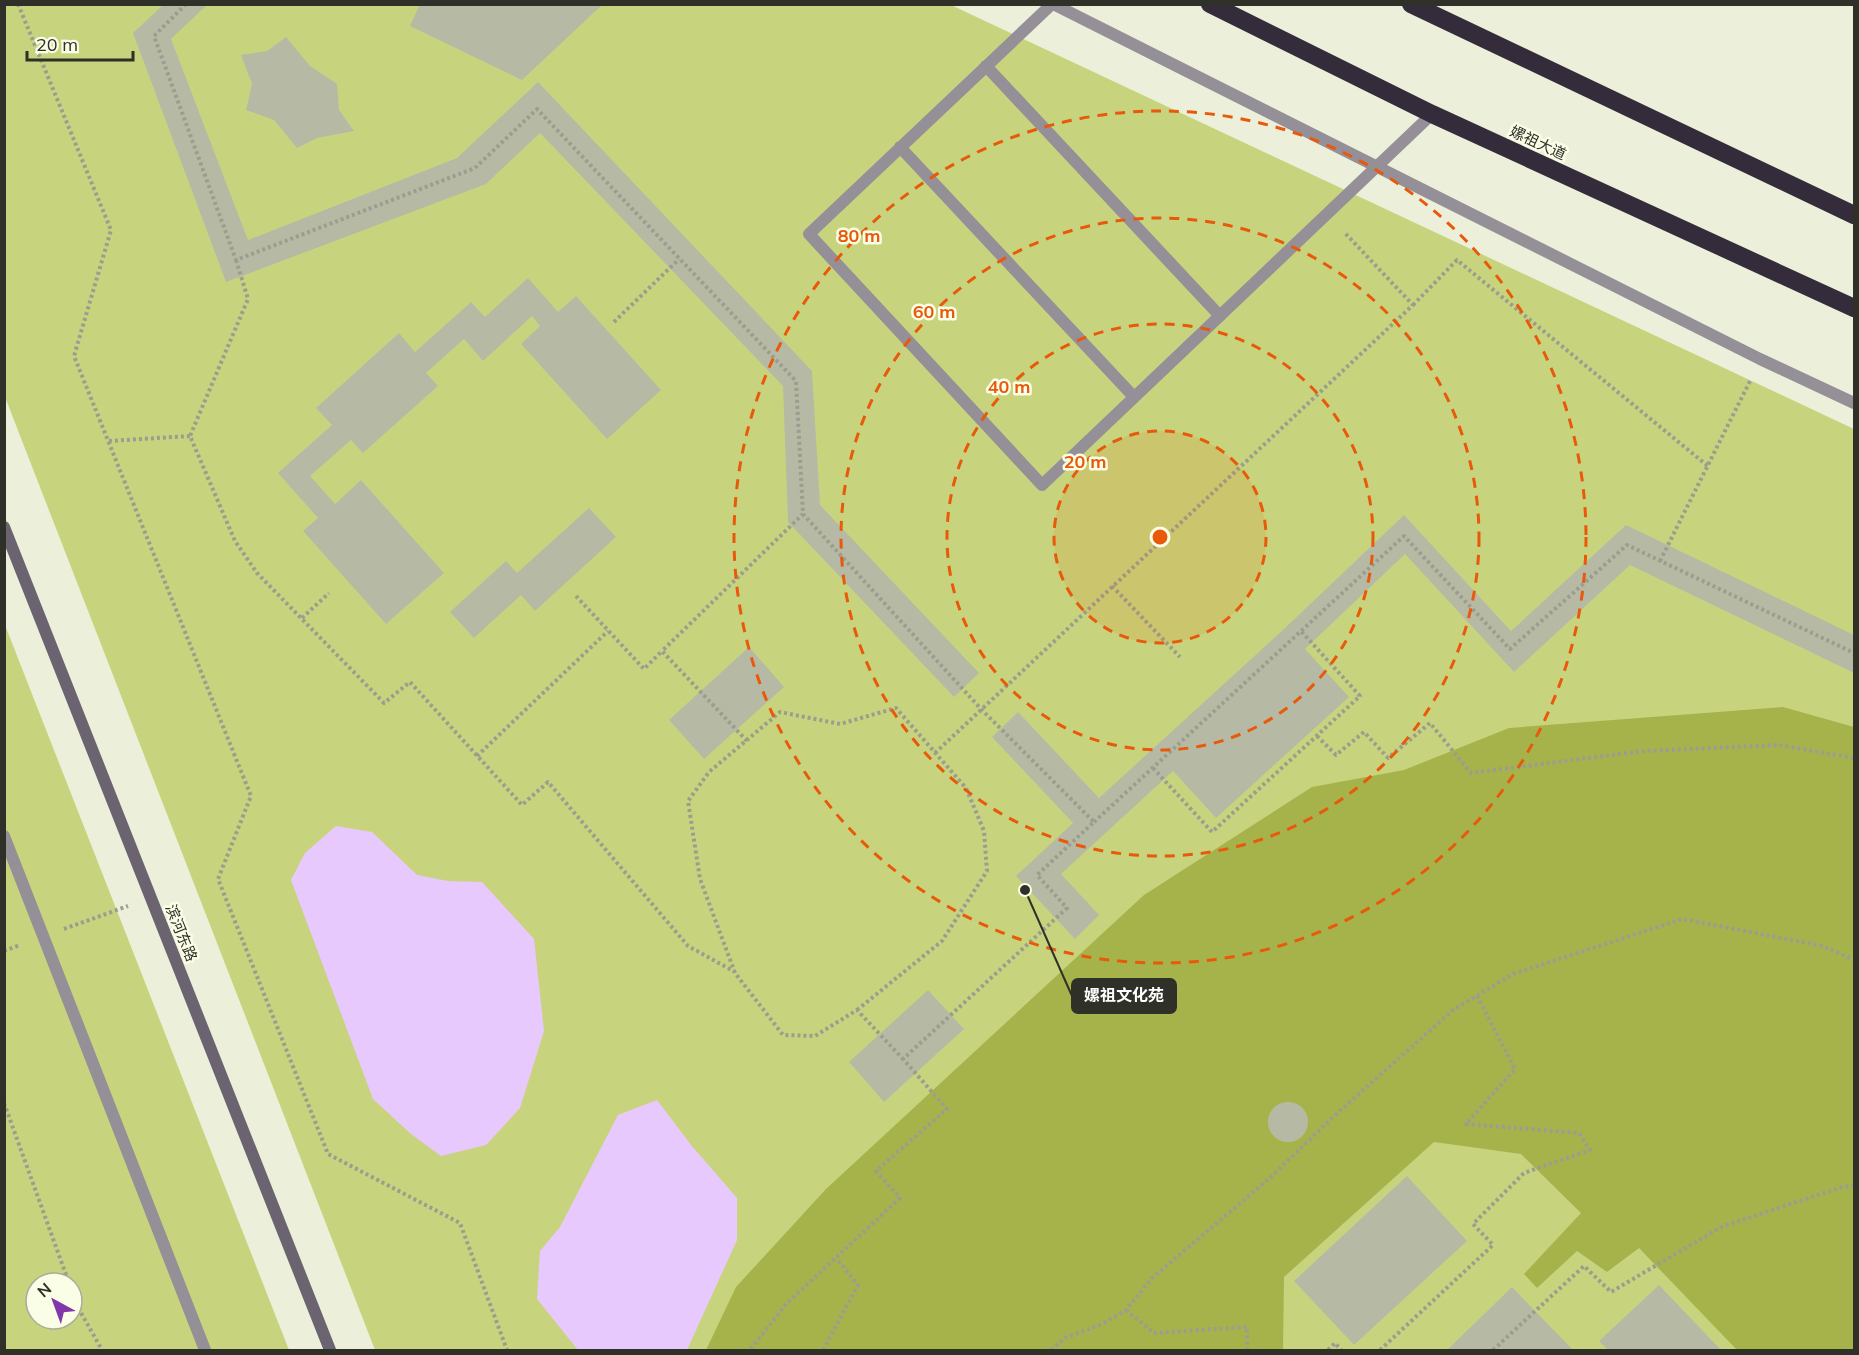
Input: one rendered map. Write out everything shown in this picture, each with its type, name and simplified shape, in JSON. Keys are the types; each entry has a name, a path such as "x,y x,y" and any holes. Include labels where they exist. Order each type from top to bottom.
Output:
{"highway":[{"name":"嫘祖大道","path":"1210,4 1432,114 1854,308"},
{"path":"1411,4 1854,215"}],"street":[{"path":"1432,114 1376,167 1328,214 1042,484 809,234 1052,4 1376,167 1760,359 1854,403"},
{"path":"986,66 1220,316"},
{"path":"900,147 1134,397"},
{"name":"滨河东路","path":"4,527 330,1350"},
{"path":"4,836 205,1350"}],"path":[{"path":"18,4 111,230 74,356 251,796 218,879 328,1154 460,1223 507,1350"},
{"path":"186,4 154,36 236,260 248,299 190,436 235,541 257,573 384,703 410,682 522,805 548,782 688,946 735,973"},
{"path":"236,260 475,168 537,109 796,381 803,514 981,709 1094,822"},
{"path":"1328,214 1413,305"},
{"path":"614,322 679,259"},
{"path":"935,753 1413,305 1457,260 1709,466"},
{"path":"1660,561 1760,359"},
{"path":"109,441 190,436"},
{"path":"576,596 644,669 803,514"},
{"path":"903,1059 1067,908 1037,874 1404,536 1510,649 1628,545 1854,653"},
{"path":"1112,586 1180,657"},
{"path":"302,618 329,593"},
{"path":"477,756 608,631"},
{"path":"1153,768 1212,832 1317,736 1360,696 1301,631"},
{"path":"662,651 747,741"},
{"path":"896,708 966,788 984,831 987,871 942,941 857,1010 815,1036 783,1035 735,973 700,879 688,801 709,772 747,741 780,712 840,724 896,708"},
{"path":"1317,736 1335,755 1364,732 1388,758 1430,723 1471,774 1546,762 1644,751 1779,745 1854,758"},
{"path":"4,951 151,898"},
{"path":"1050,1350 1065,1338 1102,1324 1126,1310 1152,1278 1271,1177 1340,1111 1453,1010 1513,974 1682,920 1823,946 1854,960"},
{"path":"1380,1350 1493,1245 1473,1224 1524,1173 1590,1150 1579,1133 1467,1124 1515,1069 1477,996"},
{"path":"750,1350 787,1303 900,1198 876,1171 947,1109 857,1010"},
{"path":"4,1103 65,1271"},
{"path":"1493,1350 1584,1266 1611,1292 1721,1227 1842,1186 1854,1185"},
{"path":"823,1350 858,1285 836,1258"},
{"path":"1126,1310 1154,1333 1247,1327 1247,1350"},
{"path":"84,1318 102,1350"},
{"path":"1328,1350 1335,1343 1341,1350"}],"green space":[{"path":"949,4 1854,429 1854,1350 375,1350 5,397 5,5"},
{"path":"5,625 289,1350 5,1350"},
{"path":"1783,707 1854,727 1854,1350 1737,1350 1639,1248 1607,1272 1577,1251 1537,1288 1524,1274 1581,1213 1521,1154 1434,1142 1284,1277 1283,1350 706,1350 736,1287 826,1189 1144,895 1312,787 1404,770 1509,728"}],"shaded area":[{"path":"336,826 372,832 417,875 448,881 482,882 534,939 544,1031 520,1108 486,1145 441,1156 411,1134 373,1099 291,880 305,853"},
{"path":"657,1100 691,1145 737,1198 737,1240 687,1350 578,1350 537,1299 540,1251 560,1227 618,1115"}],"building":[{"path":"164,4 208,4 171,39 248,240 457,158 538,82 812,371 820,505 979,673 954,697 788,522 783,386 540,133 486,184 226,282 133,33"},
{"path":"420,4 603,4 522,80 410,26"},
{"path":"286,37 310,66 337,84 339,110 354,131 317,138 297,148 274,120 246,110 252,84 241,55 267,51"},
{"path":"528,278 558,312 576,296 661,390 607,439 521,344 540,326 532,316 483,361 464,339 426,373 438,386 363,453 351,440 310,476 335,504 361,480 444,573 386,624 303,531 318,518 278,473 332,425 316,408 399,333 415,352 471,302 485,317"},
{"path":"589,508 616,537 535,611 521,595 474,638 450,612 506,561 517,573"},
{"path":"1404,515 1511,631 1626,525 1854,635 1854,673 1630,565 1514,672 1405,554 1305,649 1349,697 1216,818 1173,771 1061,874 1099,915 1075,939 1016,876 1073,823 992,737 1018,712 1099,798 1285,628"},
{"path":"749,647 784,687 704,759 669,720"},
{"path":"928,990 964,1029 884,1102 849,1062"},
{"path":"1288,1102 1296,1103 1302,1108 1307,1114 1307,1130 1302,1136 1296,1141 1288,1142 1280,1141 1274,1136 1269,1130 1268,1122 1269,1114 1274,1108 1280,1103"},
{"path":"1407,1176 1467,1241 1354,1345 1294,1281"},
{"path":"1659,1285 1721,1350 1608,1350 1599,1341"},
{"path":"1512,1287 1573,1350 1447,1350"}],"place":[{"name":"嫘祖文化苑","path":"1025,890"}]}
